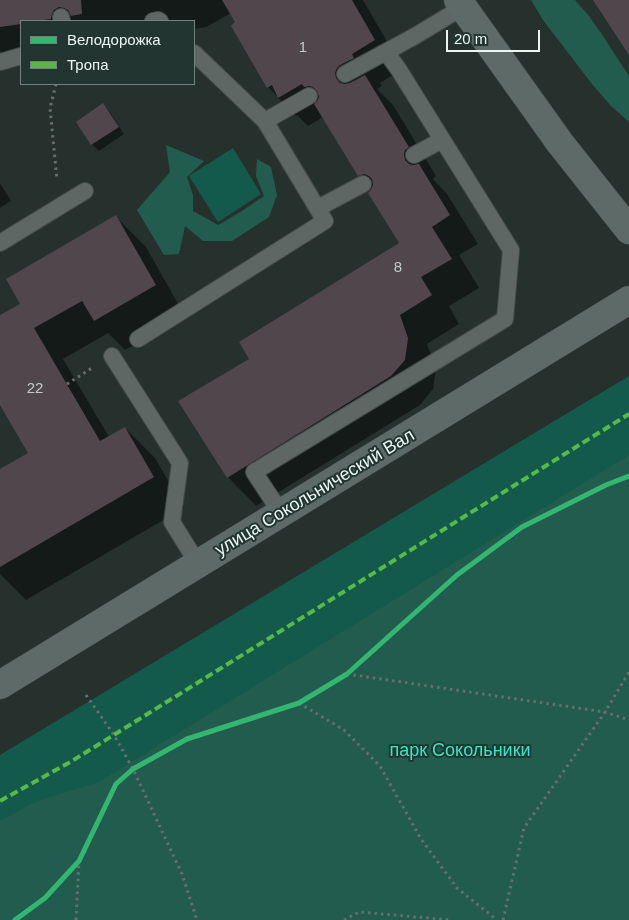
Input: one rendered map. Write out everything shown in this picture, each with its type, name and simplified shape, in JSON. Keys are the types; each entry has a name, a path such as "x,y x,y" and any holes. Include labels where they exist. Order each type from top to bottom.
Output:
{"main road":[{"path":"461,4 560,143 629,230"},
{"name":"улица Сокольнический Вал","path":"3,678 198,564 629,300"}],"lane":[{"path":"345,74 386,52 461,4"},
{"path":"281,513 254,472 505,319 511,250 386,52"},
{"path":"138,339 325,221 265,121 195,54"},
{"path":"0,62 20,56"},
{"path":"265,121 309,96"},
{"path":"414,155 442,140"},
{"path":"318,208 363,184"},
{"path":"0,243 85,191"},
{"path":"112,356 180,463 172,522 198,564"}],"path":[{"path":"56,85 50,108 55,171 61,206"},
{"path":"15,920 45,898 79,861 116,784 133,769 188,739 300,704 347,674 457,575 522,527 606,485 629,476"},
{"path":"504,920 524,828 605,712 629,672"},
{"path":"347,674 605,712 629,720"},
{"path":"86,695 114,735 133,769 182,874 197,920"},
{"path":"300,704 344,730 380,766 421,839 458,888 497,920"},
{"path":"76,920 79,861"},
{"path":"344,920 359,912 451,920"}],"green space":[{"path":"531,0 575,0 589,16 629,76 629,122 611,106 592,84 543,20"},
{"path":"166,145 204,161 187,177 193,195 193,211 218,225 264,196 256,176 257,159 271,167 277,195 269,217 232,241 203,241 185,226 179,254 164,255 137,210 170,172"},
{"path":"233,148 261,194 218,222 189,176"},
{"name":"парк Сокольники","path":"629,376 629,920 0,920 0,755"},
{"name":"парк Сокольники","path":"629,455 629,920 0,920 0,821 37,801 99,782"}],"building":[{"path":"0,0 81,0 82,14 71,16 68,10 59,7 54,10 51,19 20,20 20,24 0,27"},
{"path":"222,0 352,0 375,40 352,54 354,58 340,65 335,73 336,78 340,83 345,84 365,75 409,147 405,150 405,160 409,164 419,164 450,215 432,227 452,259 421,277 432,295 400,315 408,338 405,360 391,376 227,478 178,401 249,359 239,342 399,243 368,193 373,185 372,179 364,174 358,176 314,104 319,97 317,91 310,86 304,87 302,84 278,98 272,85 267,88 231,26 235,22"},
{"path":"593,0 629,0 629,55"},
{"path":"103,103 119,127 91,145 76,122"},
{"path":"116,215 156,285 94,321 82,301 34,328 100,441 125,427 154,477 0,567 0,469 28,453 0,405 0,315 20,304 6,279"}],"marked path":[{"path":"0,801 72,761 629,414"}],"cycle path":[{"path":"15,920 45,898 79,861 116,784 133,769 187,739 299,703 347,674 457,575 522,527 606,485 629,476"}]}
